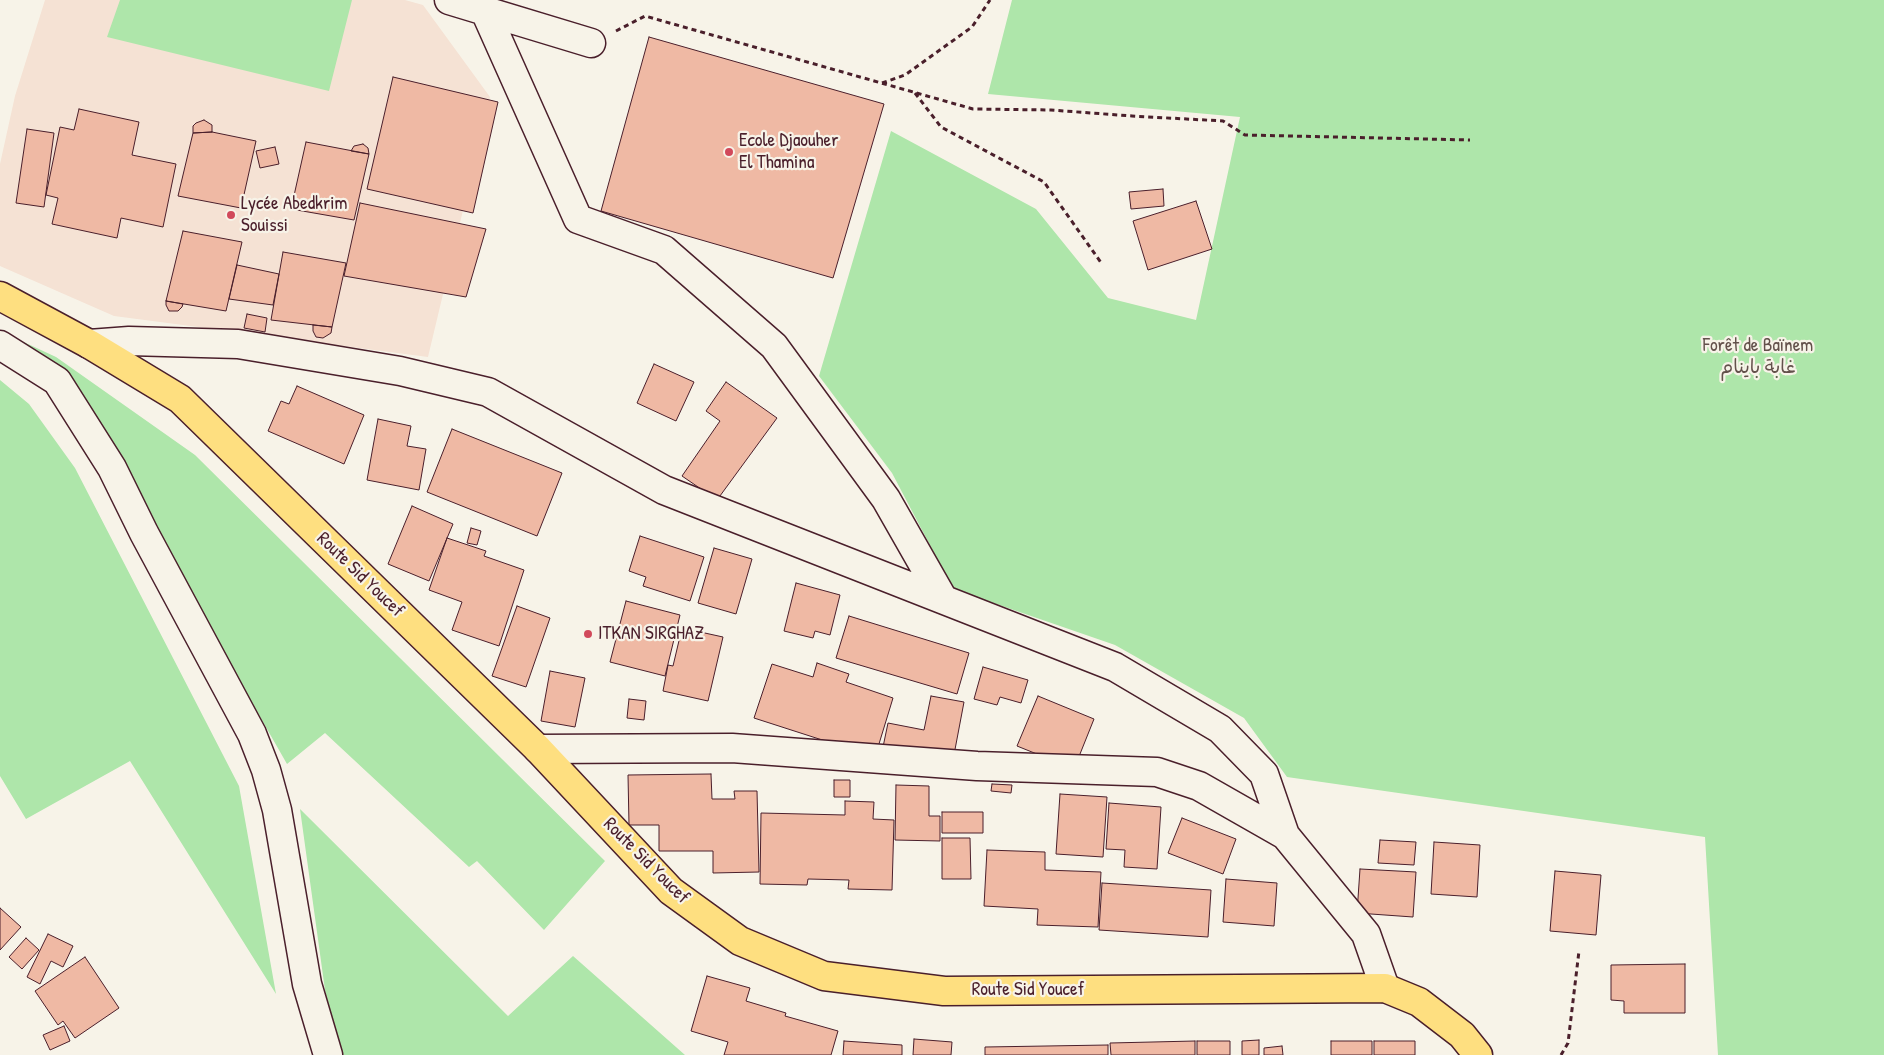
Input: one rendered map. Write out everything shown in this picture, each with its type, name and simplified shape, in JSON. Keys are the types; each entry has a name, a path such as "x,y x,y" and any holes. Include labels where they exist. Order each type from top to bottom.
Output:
{"main road":[{"name":"Route Sid Youcef","path":"0,296 89,344 180,399 538,749 671,891 740,941 824,976 944,991 1385,988 1420,1002 1462,1035 1478,1055"}],"street":[{"path":"449,0 591,44"},
{"path":"485,11 578,219 664,250 774,346 886,499 943,599"},
{"path":"89,344 129,341 238,344 400,371 488,392 664,490 1115,667 1220,729 1264,774 1285,835 1366,934 1385,988"},
{"path":"0,345 57,381 112,468 144,533 252,734 266,770 277,810 307,984 328,1055"},
{"path":"538,749 732,748 977,766 1157,772 1199,786 1285,835"}],"path":[{"path":"881,83 905,75 972,27 990,0"},
{"path":"591,44 644,16 973,109 1051,110 1223,121 1245,135 1470,140"},
{"path":"914,92 941,127 1044,182 1102,264"},
{"path":"1561,1055 1568,1043 1579,951"}],"shaded area":[{"name":"Lycée Abedkrim Souissi","path":"45,0 405,0 423,5 490,97 428,357 114,316 0,266 0,164 15,96"}],"green space":[{"path":"120,0 352,0 329,91 107,37"},
{"name":"Forêt de Baïnem غابة باينام","path":"1012,0 1884,0 1884,1055 1718,1055 1705,837 1287,777 1244,718 1115,645 953,589 892,473 819,376 891,131 1036,209 1108,298 1196,320 1240,117 988,94"},
{"path":"0,331 56,357 195,455 605,861 544,930 477,861 469,867 325,733 287,764 171,561 93,415 0,340"},
{"path":"0,380 29,404 75,468 239,786 276,994 130,761 26,819 0,776"},
{"path":"300,809 508,1016 573,956 685,1055 339,1055 325,990"}],"building":[{"path":"649,37 884,104 833,278 601,211"},
{"path":"393,77 498,102 473,213 367,189"},
{"path":"79,109 139,122 132,155 176,164 163,227 121,218 117,238 52,224 58,198 46,195 60,127 74,130"},
{"path":"204,120 212,125 212,132 193,133 193,126"},
{"path":"27,129 54,133 44,207 16,203"},
{"path":"212,132 256,141 241,208 178,196 193,133"},
{"path":"306,142 369,154 354,220 291,209"},
{"path":"363,144 368,148 369,154 351,151 354,146"},
{"path":"275,147 279,164 260,168 256,151"},
{"path":"1163,189 1164,206 1131,209 1129,192"},
{"path":"1196,201 1212,249 1148,270 1133,221"},
{"path":"360,203 486,229 466,297 344,276"},
{"path":"183,231 242,242 226,311 166,301"},
{"path":"283,252 346,263 332,327 271,320"},
{"path":"237,265 279,274 273,305 229,299"},
{"path":"166,301 183,304 178,311 169,311"},
{"path":"247,314 267,318 265,332 244,328"},
{"path":"313,325 332,327 331,333 323,338 316,337"},
{"path":"654,364 694,382 676,421 637,403"},
{"path":"726,382 777,418 717,500 682,476 720,421 706,411"},
{"path":"297,386 364,415 344,464 268,431 281,401 289,404"},
{"path":"378,419 411,426 407,446 426,449 419,490 367,480"},
{"path":"452,429 562,473 537,536 427,492"},
{"path":"412,506 453,524 429,581 388,564"},
{"path":"471,528 481,531 477,545 467,543"},
{"path":"640,536 704,557 690,601 643,586 646,577 629,571"},
{"path":"447,538 486,551 484,556 524,570 499,646 452,630 462,602 429,590"},
{"path":"714,548 752,559 736,614 698,603"},
{"path":"796,583 840,595 830,635 815,631 813,638 784,631"},
{"path":"626,601 680,615 665,676 610,662"},
{"path":"517,606 550,618 526,687 492,676"},
{"path":"849,616 969,653 957,694 836,658"},
{"path":"682,628 723,637 708,701 663,691 668,665 673,666"},
{"path":"817,663 849,674 846,682 893,698 875,757 754,718 772,664 813,677"},
{"path":"983,667 1028,680 1021,703 1000,697 997,705 974,699"},
{"path":"550,671 585,678 575,727 541,721"},
{"path":"931,696 964,702 953,760 883,747 888,723 924,730"},
{"path":"1038,696 1094,719 1074,769 1017,746"},
{"path":"629,699 646,701 644,720 627,718"},
{"path":"711,774 712,799 735,799 734,791 757,791 759,872 713,873 713,851 659,851 659,825 629,825 628,775"},
{"path":"834,780 850,780 850,797 834,797"},
{"path":"992,784 1012,785 1011,793 991,791"},
{"path":"896,785 929,786 929,816 940,816 940,841 895,840"},
{"path":"1060,794 1107,797 1103,857 1056,854"},
{"path":"845,801 874,802 873,819 894,820 892,890 848,889 849,880 808,879 807,885 760,884 761,813 845,815"},
{"path":"1109,803 1161,807 1157,869 1124,867 1125,850 1106,849"},
{"path":"942,812 983,812 983,833 942,833"},
{"path":"1182,818 1236,839 1223,874 1168,853"},
{"path":"942,838 970,838 971,879 942,879"},
{"path":"1380,840 1416,842 1414,865 1378,863"},
{"path":"1434,842 1480,845 1477,897 1431,894"},
{"path":"987,850 1045,852 1045,870 1101,872 1098,927 1037,925 1038,909 984,906"},
{"path":"1360,869 1416,872 1413,917 1357,913"},
{"path":"1555,871 1601,875 1596,935 1550,931"},
{"path":"1226,879 1277,883 1274,926 1223,922"},
{"path":"1102,883 1211,890 1208,937 1099,930"},
{"path":"0,908 21,927 0,950"},
{"path":"48,934 73,946 63,967 51,961 40,984 27,977"},
{"path":"26,938 39,950 22,969 9,957"},
{"path":"85,957 119,1008 75,1038 63,1021 58,1025 35,991"},
{"path":"1685,964 1685,1013 1624,1013 1624,1001 1611,1000 1611,965"},
{"path":"707,976 750,988 746,1001 786,1013 785,1016 838,1031 831,1055 724,1055 728,1042 691,1031"},
{"path":"64,1026 70,1041 50,1050 43,1035"},
{"path":"914,1039 952,1042 951,1055 913,1055"},
{"path":"1259,1040 1259,1055 1242,1055 1242,1041"},
{"path":"844,1041 902,1045 902,1055 843,1055"},
{"path":"1195,1041 1195,1055 1111,1055 1110,1043"},
{"path":"1197,1041 1230,1041 1230,1055 1197,1055"},
{"path":"1331,1041 1372,1041 1372,1055 1331,1055"},
{"path":"1374,1041 1415,1041 1415,1055 1374,1055"},
{"path":"1108,1045 1108,1055 985,1055 985,1047"},
{"path":"1282,1046 1283,1055 1264,1055 1264,1048"}],"place":[{"name":"Ecole Djaouher El Thamina","path":"729,152"},
{"name":"Lycée Abedkrim Souissi","path":"231,215"},
{"name":"ITKAN SIRGHAZ","path":"588,634"}]}
